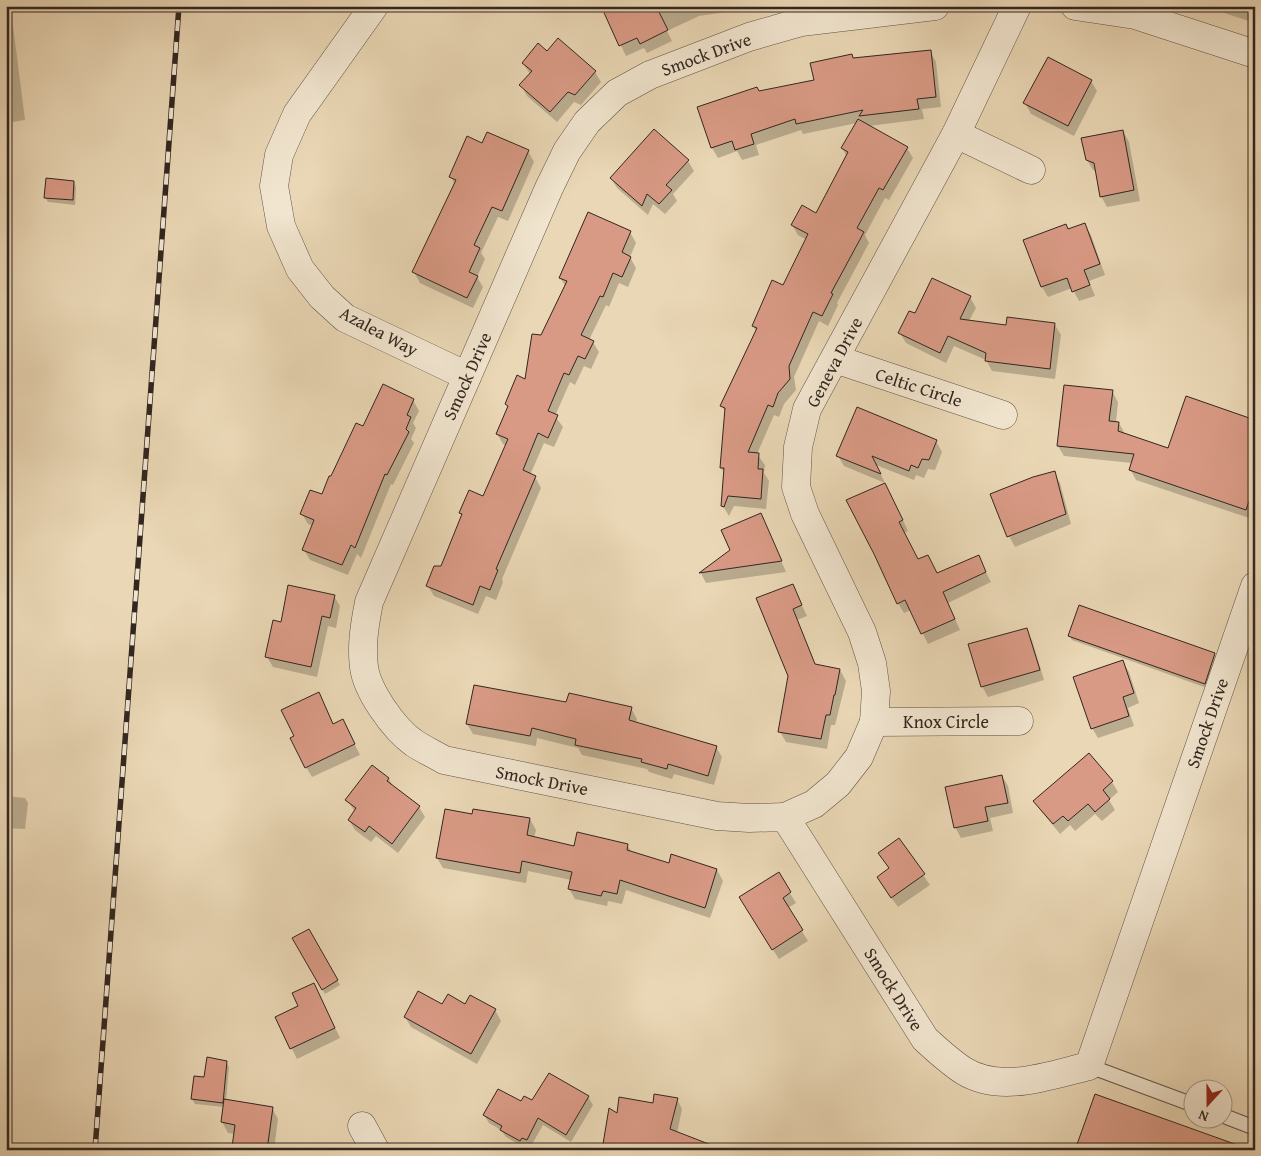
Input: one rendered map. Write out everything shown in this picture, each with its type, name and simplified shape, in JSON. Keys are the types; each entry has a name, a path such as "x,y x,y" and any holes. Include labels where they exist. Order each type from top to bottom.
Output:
{"street":[{"name":"Azalea Way","path":"374,6 297,114 278,155 274,186 281,226 300,269 322,297 345,318 467,376"},
{"name":"Smock Drive","path":"934,6 801,22 749,37 650,75 617,93 587,122 567,151 368,602 363,635 364,668 372,693 412,742 444,760 717,816 749,818 785,817 925,1039 947,1059 966,1072 988,1080 1018,1082 1089,1066 1255,586"},
{"name":"Geneva Drive","path":"785,817 814,804 838,784 858,757 874,722 876,691 872,664 862,632 805,514 796,487 798,447 807,409 956,134 1017,6"},
{"path":"1075,6 1135,14 1255,54"},
{"path":"956,134 1031,170"},
{"name":"Celtic Circle","path":"835,359 1003,415"},
{"name":"Knox Circle","path":"874,722 1019,721"},
{"path":"362,1126 376,1150"}],"lane":[{"path":"1089,1066 1184,1101"},
{"path":"1234,1120 1255,1128"}],"building":[{"path":"601,6 656,6 668,30 640,44 637,38 619,46"},
{"path":"558,38 596,71 575,95 568,92 550,112 519,85 532,71 522,63 538,43 547,51"},
{"path":"931,50 936,97 917,99 919,109 859,116 863,110 796,124 795,119 751,134 754,144 735,150 732,141 711,148 697,107 757,87 759,91 814,80 810,63 852,54 853,58"},
{"path":"1048,57 1092,80 1068,126 1023,103"},
{"path":"858,119 908,147 883,190 879,188 857,228 864,232 831,293 833,294 822,316 813,312 789,366 790,379 778,393 773,407 768,405 748,452 759,453 758,469 763,469 761,499 728,496 724,507 721,506 724,468 720,468 725,408 720,406 757,328 752,326 772,280 783,285 808,234 791,225 802,205 816,213 848,152 841,148"},
{"path":"654,129 689,160 666,185 672,190 659,204 647,194 642,206 610,178"},
{"path":"1123,130 1134,190 1100,197 1094,163 1086,160 1081,138"},
{"path":"487,132 529,150 502,211 492,207 474,245 480,248 469,272 478,276 467,298 412,272 456,180 449,177 467,136 482,143"},
{"path":"46,178 74,181 73,200 44,198"},
{"path":"588,212 631,231 622,252 631,257 622,277 613,273 603,297 600,296 581,335 594,341 585,359 578,356 569,375 564,373 548,411 558,415 548,438 538,433 523,470 536,476 496,569 498,570 490,590 480,586 473,605 426,586 434,566 441,566 462,514 459,513 469,490 483,496 508,439 496,434 508,406 505,404 517,375 525,379 532,334 541,335 567,281 559,278"},
{"path":"1085,223 1100,264 1084,270 1090,285 1072,292 1067,278 1041,287 1023,240 1066,224 1068,229"},
{"path":"932,278 971,296 960,319 1006,325 1007,317 1055,323 1050,369 985,361 986,353 948,336 940,353 898,333 909,311 915,313"},
{"path":"383,384 414,399 407,415 411,417 406,429 409,432 387,475 385,474 355,548 351,545 342,565 302,550 314,520 300,514 310,490 322,494 356,423 363,426"},
{"path":"1064,385 1113,390 1109,421 1119,422 1118,431 1168,448 1186,396 1255,420 1255,484 1246,510 1129,470 1134,454 1057,446"},
{"path":"857,407 937,440 929,460 922,459 918,468 911,465 909,471 872,456 881,474 836,456"},
{"path":"1055,471 1066,514 1007,537 990,494 1033,477"},
{"path":"885,483 903,520 899,522 918,559 928,555 937,573 979,555 986,572 943,592 955,619 921,634 905,600 897,604 846,500"},
{"path":"761,513 782,561 699,573 730,550 721,530"},
{"path":"793,584 802,605 793,609 815,664 840,669 830,715 826,715 821,739 778,732 788,676 756,598"},
{"path":"288,585 335,595 330,618 322,616 311,667 265,657 273,620 281,622"},
{"path":"1079,605 1215,653 1205,684 1068,636"},
{"path":"1027,628 1040,670 981,687 968,644"},
{"path":"1123,660 1134,693 1123,697 1129,716 1091,729 1073,677"},
{"path":"474,685 566,702 569,693 632,707 629,720 717,746 708,776 668,764 667,769 641,762 642,759 575,745 576,739 532,728 530,736 466,724"},
{"path":"319,692 333,724 343,719 355,744 305,768 290,738 294,736 281,710"},
{"path":"1089,753 1113,781 1103,790 1110,799 1095,812 1088,804 1068,821 1063,816 1053,824 1033,801"},
{"path":"372,765 389,778 387,781 420,806 392,844 369,826 365,832 348,820 356,808 345,800"},
{"path":"1002,775 1008,803 985,807 988,821 954,828 945,787"},
{"path":"445,809 472,814 473,809 530,818 527,835 574,846 577,832 628,844 627,850 669,863 671,854 717,869 705,908 620,880 617,894 603,891 601,896 568,889 572,872 522,861 520,873 436,858"},
{"path":"899,838 925,874 891,898 877,877 889,868 878,853"},
{"path":"779,872 791,892 783,898 803,930 772,950 739,897"},
{"path":"309,929 338,980 322,990 292,938"},
{"path":"314,983 335,1028 290,1049 275,1017 298,1006 292,993"},
{"path":"418,991 442,1004 448,994 465,1004 470,995 496,1009 471,1054 404,1017"},
{"path":"207,1057 227,1061 223,1103 191,1099 194,1076 204,1077"},
{"path":"549,1073 589,1096 566,1135 538,1118 527,1140 522,1138 520,1141 500,1130 502,1126 483,1115 498,1089 521,1101 524,1096 532,1100"},
{"path":"654,1094 678,1098 670,1129 719,1148 719,1150 602,1150 609,1108 617,1113 619,1097 653,1103"},
{"path":"1095,1094 1184,1126 1184,1128 1190,1128 1243,1147 1243,1150 1075,1150"},
{"path":"224,1099 273,1107 267,1150 248,1150 232,1147 235,1125 221,1122"}],"railway":[{"path":"95,1150 179,6"}]}
